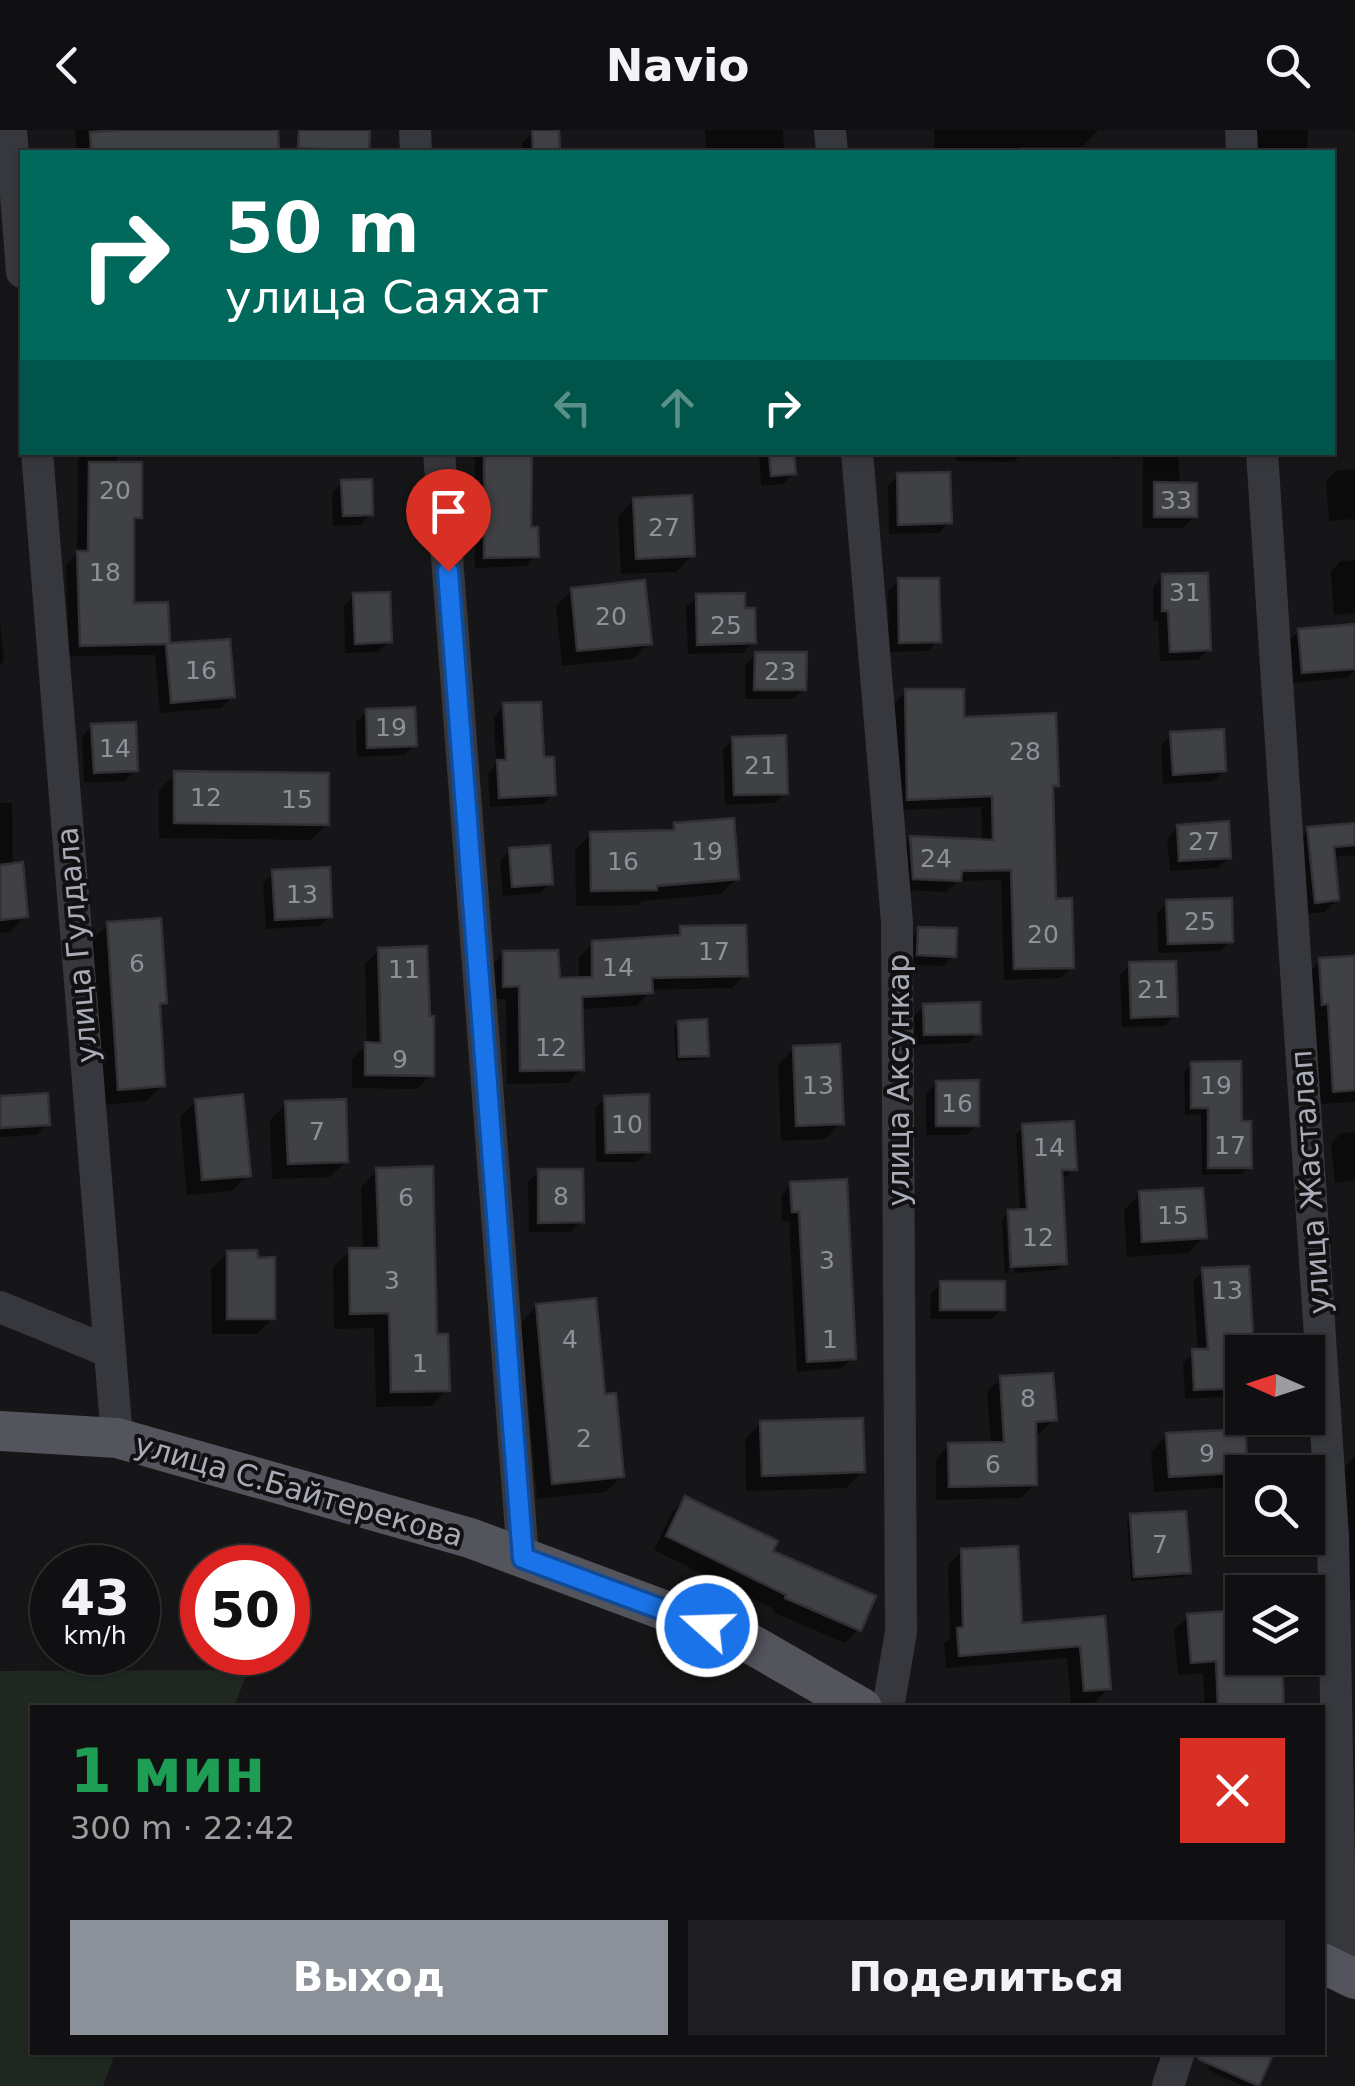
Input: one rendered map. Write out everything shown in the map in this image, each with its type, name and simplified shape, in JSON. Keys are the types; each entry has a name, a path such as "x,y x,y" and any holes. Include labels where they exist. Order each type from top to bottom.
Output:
{"main road":[{"name":"улица С.Байтерекова","path":"0,1432 117,1438 470,1538 744,1640 857,1705"}],"street":[{"path":"11,130 20,246"},
{"name":"улица Гулдала","path":"37,455 117,1438"},
{"path":"439,455 523,1558"},
{"name":"улица Аксункар","path":"857,455 897,922 901,1632 889,1705"},
{"name":"улица Жасталап","path":"1262,455 1333,1536 1340,1972"},
{"path":"0,1307 110,1352"},
{"path":"1168,2086 1178,2055"}],"shaded area":[{"path":"160,1670 180,1670 180,1675 246,1675 235,1705 30,1705 30,2055 114,2055 103,2086 0,2086 0,1671 30,1671 30,1675 160,1675"}],"building":[{"path":"278,130 279,150 91,150 90,132"},
{"path":"299,130 370,130 369,150 298,148"},
{"path":"532,130 559,130 560,150 533,150"},
{"path":"484,455 532,455 531,527 538,527 539,557 484,558"},
{"path":"769,455 794,455 796,474 771,476"},
{"path":"89,462 142,462 142,518 134,518 134,603 168,602 170,643 230,639 235,697 171,703 166,644 80,646 77,551 88,551"},
{"path":"950,472 952,523 898,525 897,473"},
{"path":"372,479 373,515 343,516 341,480"},
{"path":"1154,482 1197,483 1197,517 1154,517"},
{"path":"692,495 695,556 636,559 633,498"},
{"path":"1208,573 1211,650 1170,652 1168,611 1162,611 1162,574"},
{"path":"898,578 939,578 941,642 899,643"},
{"path":"645,580 652,644 577,651 571,588"},
{"path":"390,592 392,642 355,644 353,593"},
{"path":"745,593 745,608 755,608 756,643 697,645 696,594"},
{"path":"1355,624 1355,669 1302,673 1298,629"},
{"path":"755,652 807,652 806,690 754,690"},
{"path":"905,689 964,689 964,717 1056,713 1056,899 1072,898 1074,968 1014,969 1011,870 962,871 961,881 913,879 910,836 993,840 992,796 907,800"},
{"path":"541,702 544,757 554,757 556,795 499,798 497,760 506,760 503,703"},
{"path":"415,707 417,746 367,748 366,709"},
{"path":"136,722 138,771 94,773 91,724"},
{"path":"1224,729 1226,771 1173,775 1170,732"},
{"path":"786,735 788,794 734,795 732,737"},
{"path":"174,771 329,773 329,825 174,823"},
{"path":"734,818 739,879 657,886 657,890 591,891 590,832 674,830 674,823"},
{"path":"1229,821 1231,858 1179,861 1177,825"},
{"path":"1355,823 1355,845 1334,847 1339,900 1315,903 1307,827"},
{"path":"550,845 553,884 512,887 509,848"},
{"path":"23,862 28,917 0,920 0,865"},
{"path":"330,867 332,917 275,920 272,870"},
{"path":"1232,898 1233,942 1168,944 1166,900"},
{"path":"161,918 167,1003 160,1004 165,1086 118,1090 107,922"},
{"path":"746,925 748,976 652,978 653,993 582,997 584,1070 520,1071 519,986 503,987 503,951 558,950 560,978 592,977 592,941 680,935 680,926"},
{"path":"918,927 957,928 956,957 917,955"},
{"path":"427,946 430,1016 434,1016 434,1076 365,1075 365,1042 381,1043 378,948"},
{"path":"1355,956 1355,1090 1333,1092 1328,1004 1322,1005 1319,958"},
{"path":"1176,961 1178,1016 1131,1018 1129,962"},
{"path":"980,1002 981,1034 924,1035 923,1004"},
{"path":"707,1019 709,1056 679,1057 678,1021"},
{"path":"840,1044 844,1124 796,1126 793,1046"},
{"path":"1241,1061 1242,1121 1251,1121 1252,1168 1208,1168 1208,1108 1191,1108 1191,1062"},
{"path":"979,1080 979,1126 936,1126 936,1081"},
{"path":"48,1093 50,1125 0,1128 0,1096"},
{"path":"243,1094 251,1176 202,1180 195,1099"},
{"path":"649,1094 650,1152 606,1153 604,1096"},
{"path":"346,1099 348,1162 288,1164 285,1101"},
{"path":"1074,1121 1077,1170 1062,1170 1067,1264 1011,1267 1008,1210 1027,1209 1022,1124"},
{"path":"433,1166 437,1334 448,1334 450,1391 391,1392 389,1313 350,1314 349,1248 379,1248 376,1168"},
{"path":"538,1169 583,1169 584,1222 538,1223"},
{"path":"847,1179 856,1359 807,1362 799,1212 792,1212 790,1182"},
{"path":"1203,1188 1207,1238 1142,1242 1139,1191"},
{"path":"257,1250 258,1258 275,1257 275,1319 227,1319 227,1251"},
{"path":"1249,1266 1253,1335 1225,1335 1225,1389 1194,1390 1192,1349 1208,1349 1202,1268"},
{"path":"940,1281 1005,1281 1005,1310 940,1310"},
{"path":"596,1298 605,1394 616,1393 624,1477 552,1484 536,1304"},
{"path":"1053,1373 1057,1420 1036,1422 1037,1485 949,1487 948,1443 1004,1442 1000,1376"},
{"path":"863,1418 865,1472 762,1476 760,1421"},
{"path":"1225,1430 1225,1435 1245,1435 1247,1455 1225,1455 1225,1473 1169,1477 1166,1433"},
{"path":"685,1496 778,1541 773,1551 876,1596 861,1631 785,1598 786,1595 666,1536"},
{"path":"1186,1511 1191,1573 1134,1577 1130,1514"},
{"path":"1018,1546 1022,1623 1105,1616 1111,1689 1084,1691 1080,1646 959,1656 957,1628 963,1627 961,1549"},
{"path":"1225,1611 1225,1675 1283,1675 1284,1705 1218,1705 1216,1661 1191,1663 1187,1614"},
{"path":"1198,2055 1273,2055 1259,2086 1198,2059"}],"route":[{"path":"448,571 523,1558 707,1626"}]}
